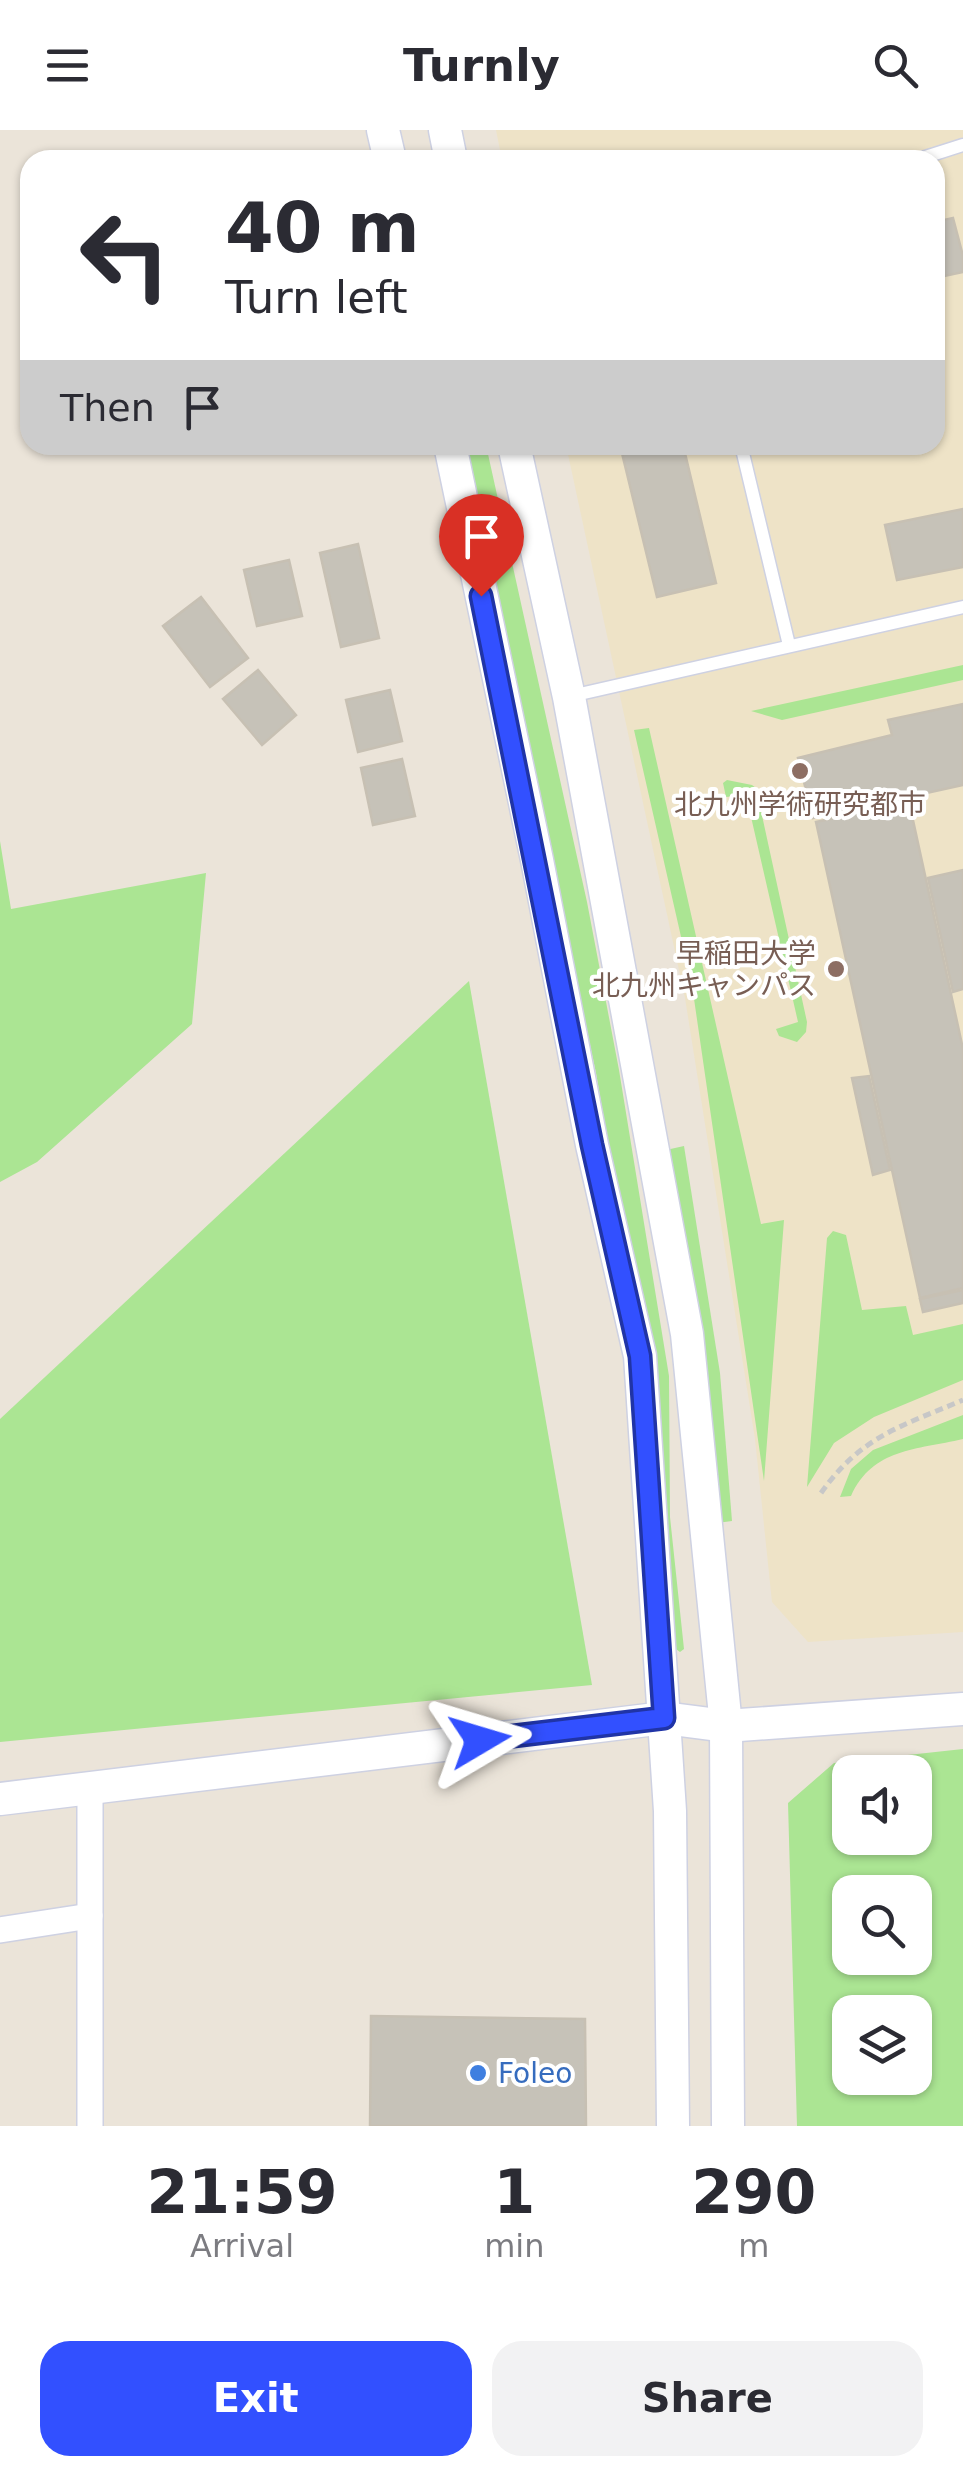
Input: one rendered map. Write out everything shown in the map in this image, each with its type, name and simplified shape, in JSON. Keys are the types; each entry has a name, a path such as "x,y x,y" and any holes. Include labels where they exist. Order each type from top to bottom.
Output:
{"street":[{"path":"452,455 592,1145 640,1356 670,1811 673,2126"},
{"path":"516,455 569,697 687,1334 726,1726 728,2126"},
{"path":"0,1799 664,1718 726,1726 963,1709"},
{"path":"90,1788 90,2126"},
{"path":"0,1930 90,1916"}],"lane":[{"path":"743,455 788,645"},
{"path":"569,697 963,607"}],"path":[{"path":"821,1493 840,1465 876,1436 963,1400"}],"shaded area":[{"name":"北九州学術研究都市","path":"496,130 963,130 963,1632 808,1642 772,1602 755,1439 685,998 568,455 945,455 945,150 500,150"}],"green space":[{"path":"465,455 488,455 587,902 619,1070 669,1376 670,1517 684,1649 680,1652 673,1647 639,1322 596,1073"},
{"path":"963,665 963,680 782,720 751,711"},
{"path":"649,728 761,1224 784,1220 764,1481 692,985 634,730"},
{"path":"727,780 756,788 807,1022 806,1032 797,1042 779,1036 776,1029 798,1022 746,795 726,797 723,783"},
{"path":"0,841 11,909 206,873 192,1024 37,1162 0,1182"},
{"path":"469,981 592,1685 0,1742 0,1419"},
{"path":"684,1146 720,1373 732,1521 717,1523 666,1150"},
{"path":"833,1231 846,1235 862,1310 906,1306 913,1335 963,1324 963,1380 874,1417 834,1443 807,1487 827,1238"},
{"path":"963,1415 963,1439 913,1449 884,1460 860,1480 851,1496 840,1497 851,1469 873,1450"},
{"path":"963,1749 963,2126 797,2126 788,1803 832,1765 832,1855 932,1855 932,1755 908,1755"}],"building":[{"path":"953,218 963,272 945,276 945,220"},
{"path":"622,455 685,455 716,583 657,597"},
{"path":"963,509 963,567 897,580 885,525"},
{"path":"358,544 379,638 341,647 320,553"},
{"path":"289,560 302,616 257,626 244,570"},
{"path":"201,597 248,658 210,687 163,626"},
{"path":"258,670 296,715 262,745 223,699"},
{"path":"390,690 402,741 358,752 346,700"},
{"path":"963,704 963,785 813,818 798,758 892,735 888,720"},
{"path":"402,759 415,816 373,825 361,768"},
{"path":"909,802 963,1049 963,1288 920,1298 816,822"},
{"path":"963,870 963,989 953,992 928,878"},
{"path":"869,1076 890,1170 873,1175 852,1078"},
{"path":"963,1290 963,1303 923,1312 920,1299"},
{"name":"Foleo","path":"371,2016 585,2019 586,2126 370,2126"}],"place":[{"name":"北九州学術研究都市","path":"800,771"},
{"name":"早稲田大学 北九州キャンパス","path":"836,969"},
{"name":"Foleo","path":"478,2073"}],"route":[{"path":"480,1740 664,1718 640,1356 592,1145 481,596"}]}
